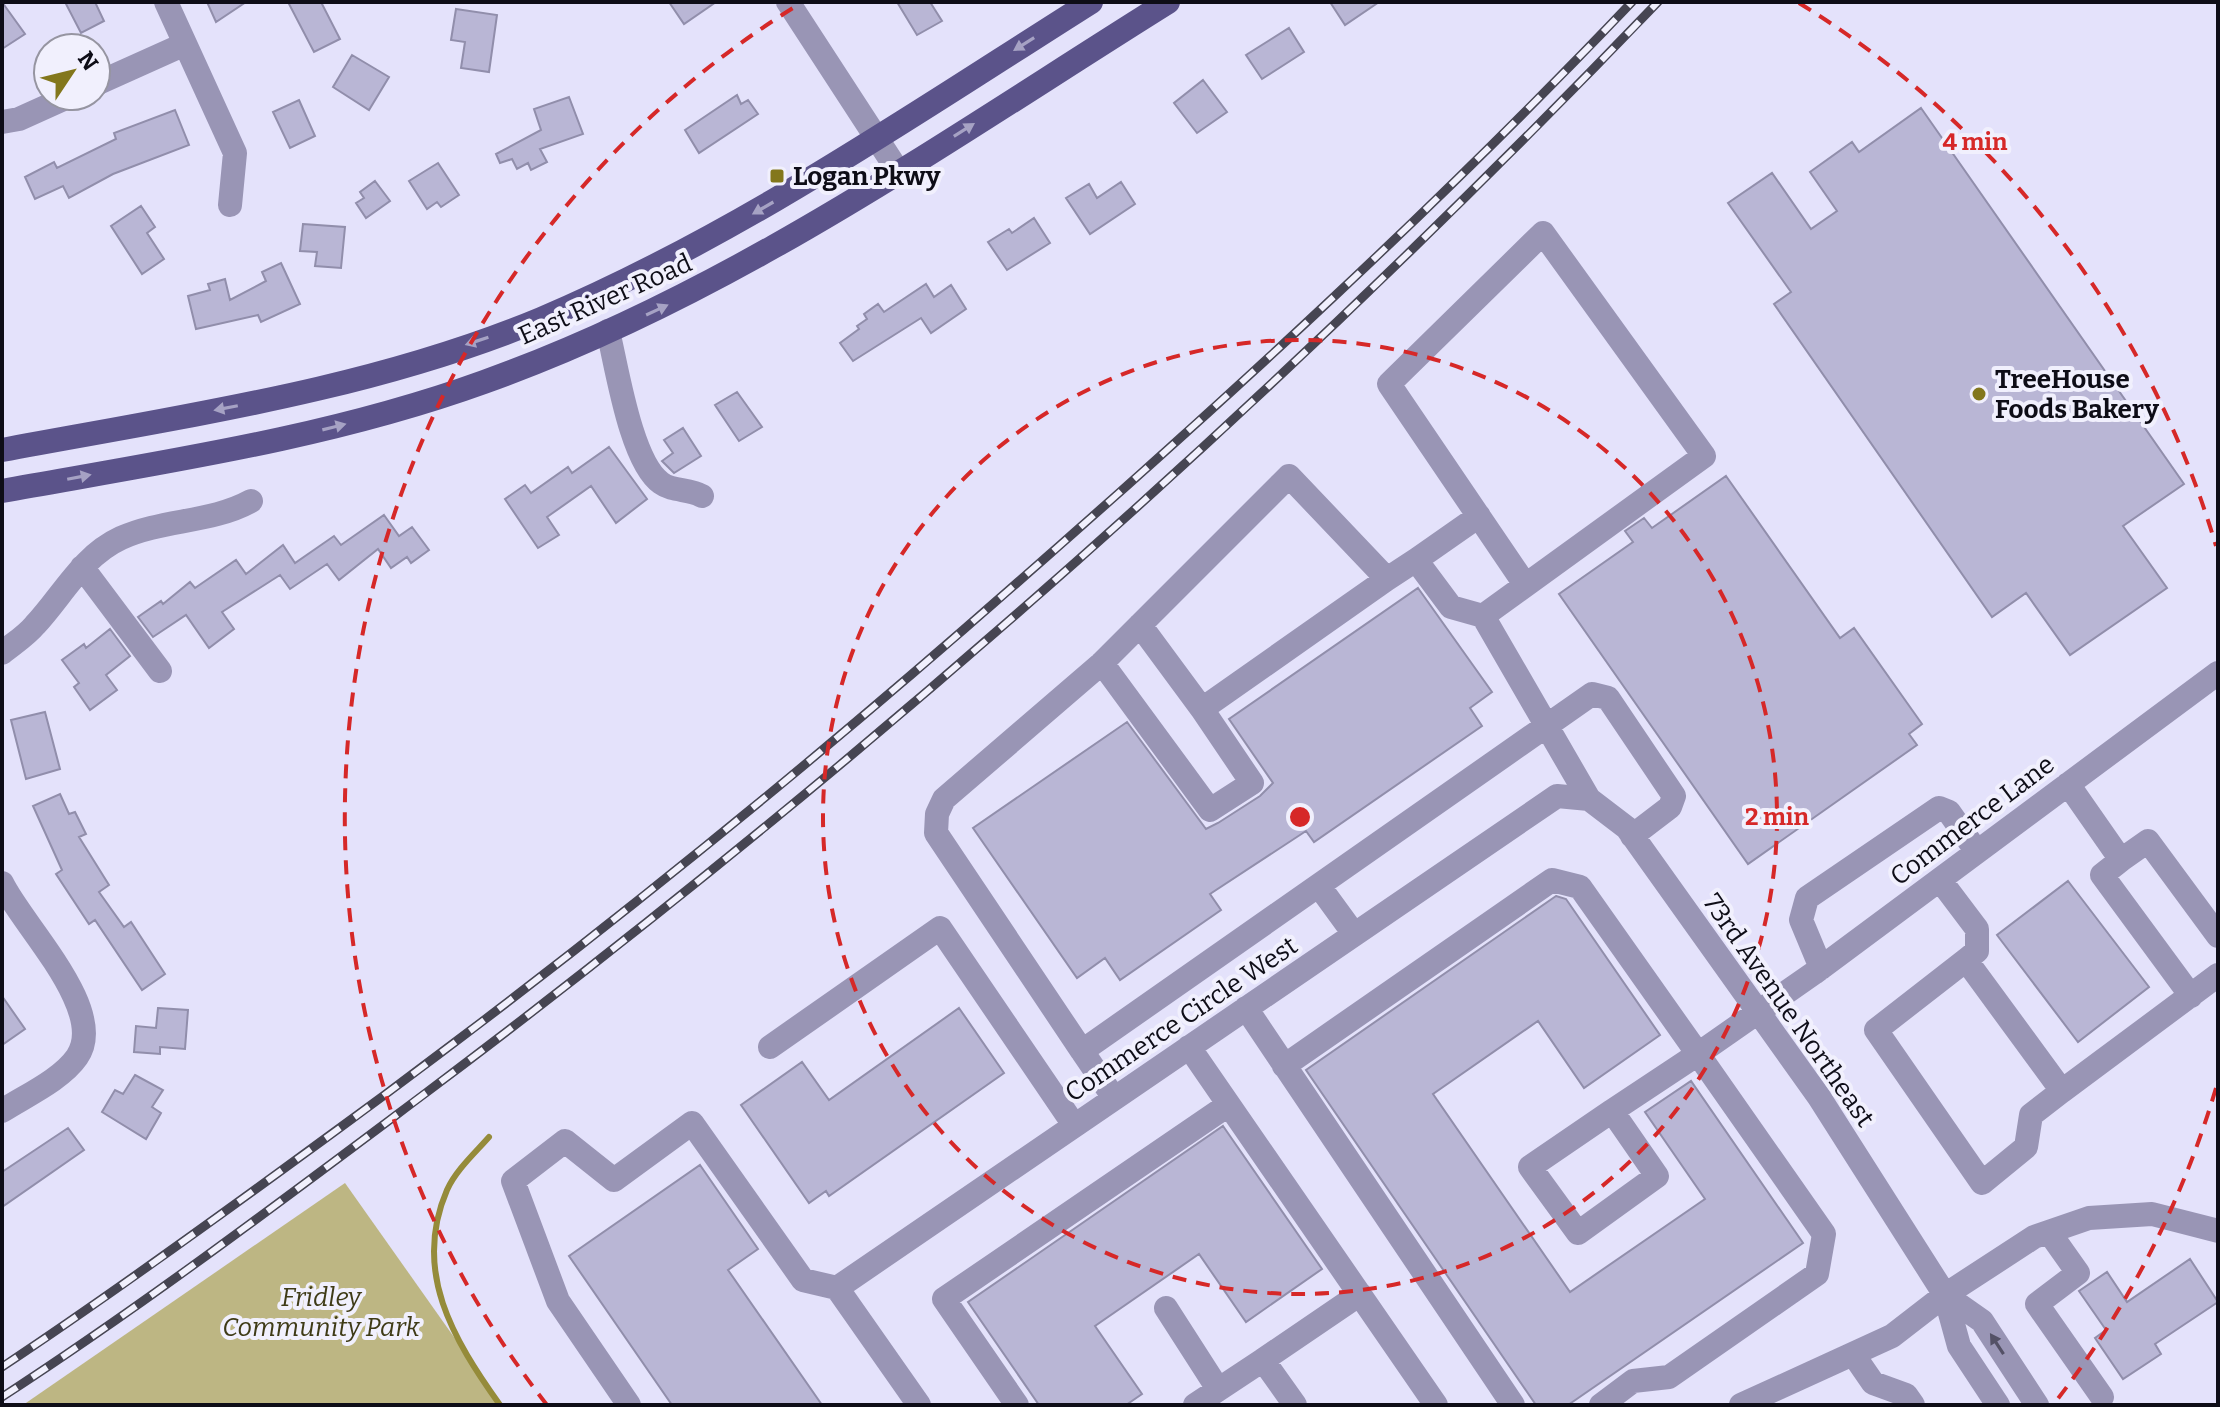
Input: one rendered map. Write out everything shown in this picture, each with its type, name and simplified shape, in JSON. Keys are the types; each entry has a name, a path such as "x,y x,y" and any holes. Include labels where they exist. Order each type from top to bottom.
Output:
{"main road":[{"name":"East River Road","path":"2,450 321,388 539,320 656,267 721,232 1091,2"},
{"name":"East River Road","path":"2,491 319,431 405,409 485,382 608,331 724,275 898,171 1168,2"}],"street":[{"path":"166,2 235,153 230,205"},
{"path":"788,2 898,171"},
{"path":"112,77 185,44"},
{"path":"2,122 35,112"},
{"path":"1483,616 1524,583 1704,456 1543,233 1389,384 1524,583"},
{"path":"608,331 628,412 648,467 662,484 702,496"},
{"path":"1114,1098 936,833 937,814 944,799 1102,663 1289,476 1387,579"},
{"path":"2,653 34,627 82,567 122,538 230,513 251,501"},
{"path":"1202,709 1479,516"},
{"path":"1416,560 1451,607 1483,616 1589,799"},
{"path":"82,567 160,671"},
{"path":"1102,663 1210,810 1252,783 1140,625"},
{"name":"Commerce Lane","path":"1612,1111 1657,1176 1578,1233 1530,1167 1821,968 2218,673"},
{"path":"1082,1051 1592,694 1608,698 1674,796 1670,807 1632,836"},
{"path":"2068,784 2121,860"},
{"name":"Commerce Circle West","path":"837,1288 1557,796 1589,799"},
{"name":"73rd Avenue Northeast","path":"1589,799 1627,828 1819,1097 1945,1295 1959,1346 1998,1405"},
{"path":"1821,968 1801,920 1807,898 1939,808 1949,812 1977,852"},
{"path":"2191,996 2102,875 2148,841 2218,936"},
{"path":"1284,1066 1552,880 1580,887 1824,1234 1817,1274 1669,1377 1633,1381 1601,1405"},
{"path":"1940,880 1977,929 1977,951 1876,1030 1982,1183 2026,1147 2031,1115 2218,975"},
{"path":"2,883 71,990 86,1027 83,1045 66,1068 2,1111"},
{"path":"1319,886 1354,934"},
{"path":"770,1047 940,928 1074,1125"},
{"path":"1966,960 2062,1091"},
{"path":"1246,1008 1513,1405"},
{"path":"1189,1047 1436,1405"},
{"path":"1017,1405 944,1299 1228,1105"},
{"path":"629,1405 558,1301 513,1181 565,1141 614,1180 692,1123 803,1280 837,1288 919,1405"},
{"path":"1741,1405 1892,1336 1945,1295 2034,1237 2089,1218 2152,1214 2218,1231"},
{"path":"2049,1232 2078,1273 2037,1304 2102,1397"},
{"path":"1195,1405 1360,1294"},
{"name":"73rd Avenue Northeast","path":"1945,1295 1982,1321 2037,1405"},
{"path":"1166,1308 1218,1389"},
{"path":"1853,1354 1873,1383 1906,1395 1913,1405"},
{"path":"1263,1360 1295,1405"}],"green space":[{"name":"Fridley Community Park","path":"345,1183 502,1405 23,1405"}],"building":[{"path":"2,2 25,34 2,49"},
{"path":"65,2 95,2 104,21 80,32"},
{"path":"207,2 246,2 216,22"},
{"path":"288,2 321,2 340,39 314,52"},
{"path":"669,2 716,2 684,24"},
{"path":"897,2 930,2 942,21 917,35"},
{"path":"1330,2 1379,2 1345,25"},
{"path":"456,9 497,15 489,72 461,68 465,42 451,40"},
{"path":"1289,28 1304,52 1262,79 1246,55"},
{"path":"352,55 389,77 369,110 333,87"},
{"path":"1203,80 1227,112 1197,133 1174,103"},
{"path":"737,95 741,104 748,100 758,114 699,153 685,130"},
{"path":"569,97 583,134 540,149 547,162 531,170 528,163 517,169 512,159 500,163 496,154 541,130 534,109"},
{"path":"299,100 315,136 290,148 273,112"},
{"name":"TreeHouse Foods Bakery","path":"1921,108 2184,484 2123,526 2167,588 2070,655 2026,593 1992,617 1774,304 1791,292 1728,203 1772,173 1811,229 1837,211 1810,172 1852,142 1859,152"},
{"path":"175,110 189,145 113,174 69,198 63,186 35,199 25,177 54,162 57,168 116,139 114,133"},
{"path":"438,163 459,195 441,207 437,202 427,209 409,181"},
{"path":"375,181 390,201 366,218 356,203 364,198 360,192"},
{"path":"1121,182 1135,204 1090,234 1066,198 1089,184 1097,198"},
{"path":"141,206 155,227 147,233 164,259 142,274 111,226"},
{"path":"1034,218 1050,243 1007,270 988,242 1009,229 1012,233"},
{"path":"303,224 345,227 341,268 315,266 317,252 300,251"},
{"path":"281,263 300,304 261,322 258,315 196,329 188,296 210,290 208,284 225,279 230,300 266,281 262,272"},
{"path":"926,284 934,297 951,285 966,309 931,333 921,318 853,361 840,343 859,329 857,326 867,319 864,314 878,304 884,312"},
{"path":"737,392 762,427 739,441 715,405"},
{"path":"683,428 701,456 674,473 662,461 673,453 664,440"},
{"path":"609,447 647,499 616,523 591,486 547,517 559,535 538,548 505,499 525,485 531,493 568,467 572,473"},
{"path":"1726,476 1840,638 1854,628 1922,724 1909,734 1917,745 1748,864 1559,594 1633,542 1625,531 1644,518 1652,528"},
{"path":"384,515 399,536 412,527 429,550 411,563 407,557 391,568 378,549 339,580 327,564 290,589 280,575 222,612 234,629 209,648 186,615 153,637 138,617 161,601 163,604 190,582 195,588 236,560 246,574 283,545 295,563 334,536 341,545"},
{"path":"1418,588 1492,692 1470,708 1482,726 1314,842 1306,831 1210,894 1221,910 1120,980 1105,958 1077,978 973,828 1127,722 1206,829 1218,823 1260,796 1273,783 1229,719"},
{"path":"110,629 130,656 106,675 117,690 90,710 74,687 79,683 62,660 84,644 86,648"},
{"path":"45,712 60,769 26,779 11,720"},
{"path":"60,794 69,814 75,812 86,834 79,837 109,885 99,892 124,927 131,922 165,974 142,990 95,920 89,924 56,874 62,870 33,806"},
{"path":"2068,881 2149,987 2078,1042 1997,935"},
{"path":"1556,896 1566,899 1660,1035 1584,1088 1538,1021 1433,1094 1570,1292 1705,1199 1645,1112 1691,1081 1803,1243 1568,1405 1536,1405 1306,1070"},
{"path":"2,996 25,1029 2,1045"},
{"path":"158,1008 188,1010 185,1049 160,1047 160,1054 134,1052 136,1026 156,1028"},
{"path":"959,1008 1004,1073 829,1196 826,1191 809,1203 741,1105 802,1062 829,1100"},
{"path":"135,1075 163,1090 152,1107 161,1113 146,1139 102,1112 115,1090 123,1094"},
{"path":"1223,1126 1322,1269 1246,1322 1199,1254 1095,1326 1142,1394 1126,1405 1039,1405 968,1302"},
{"path":"68,1128 84,1150 2,1207 2,1172"},
{"path":"700,1165 758,1249 728,1270 822,1405 672,1405 569,1256"},
{"path":"2190,1259 2218,1302 2155,1344 2161,1354 2123,1379 2095,1338 2106,1330 2079,1291 2107,1272 2127,1302"}],"waterway":[{"path":"489,1137 447,1190 437,1220 434,1248 436,1276 453,1329 500,1405"}],"railway":[{"path":"2,1367 213,1220 471,1030 657,885 839,736 1018,582 1254,371 1484,153 1632,2"},
{"path":"2,1397 164,1286 427,1092 590,967 909,707 1065,572 1367,293 1658,2"}],"place":[{"name":"Logan Pkwy","path":"777,176"},
{"name":"TreeHouse Foods Bakery","path":"1979,394"}]}
